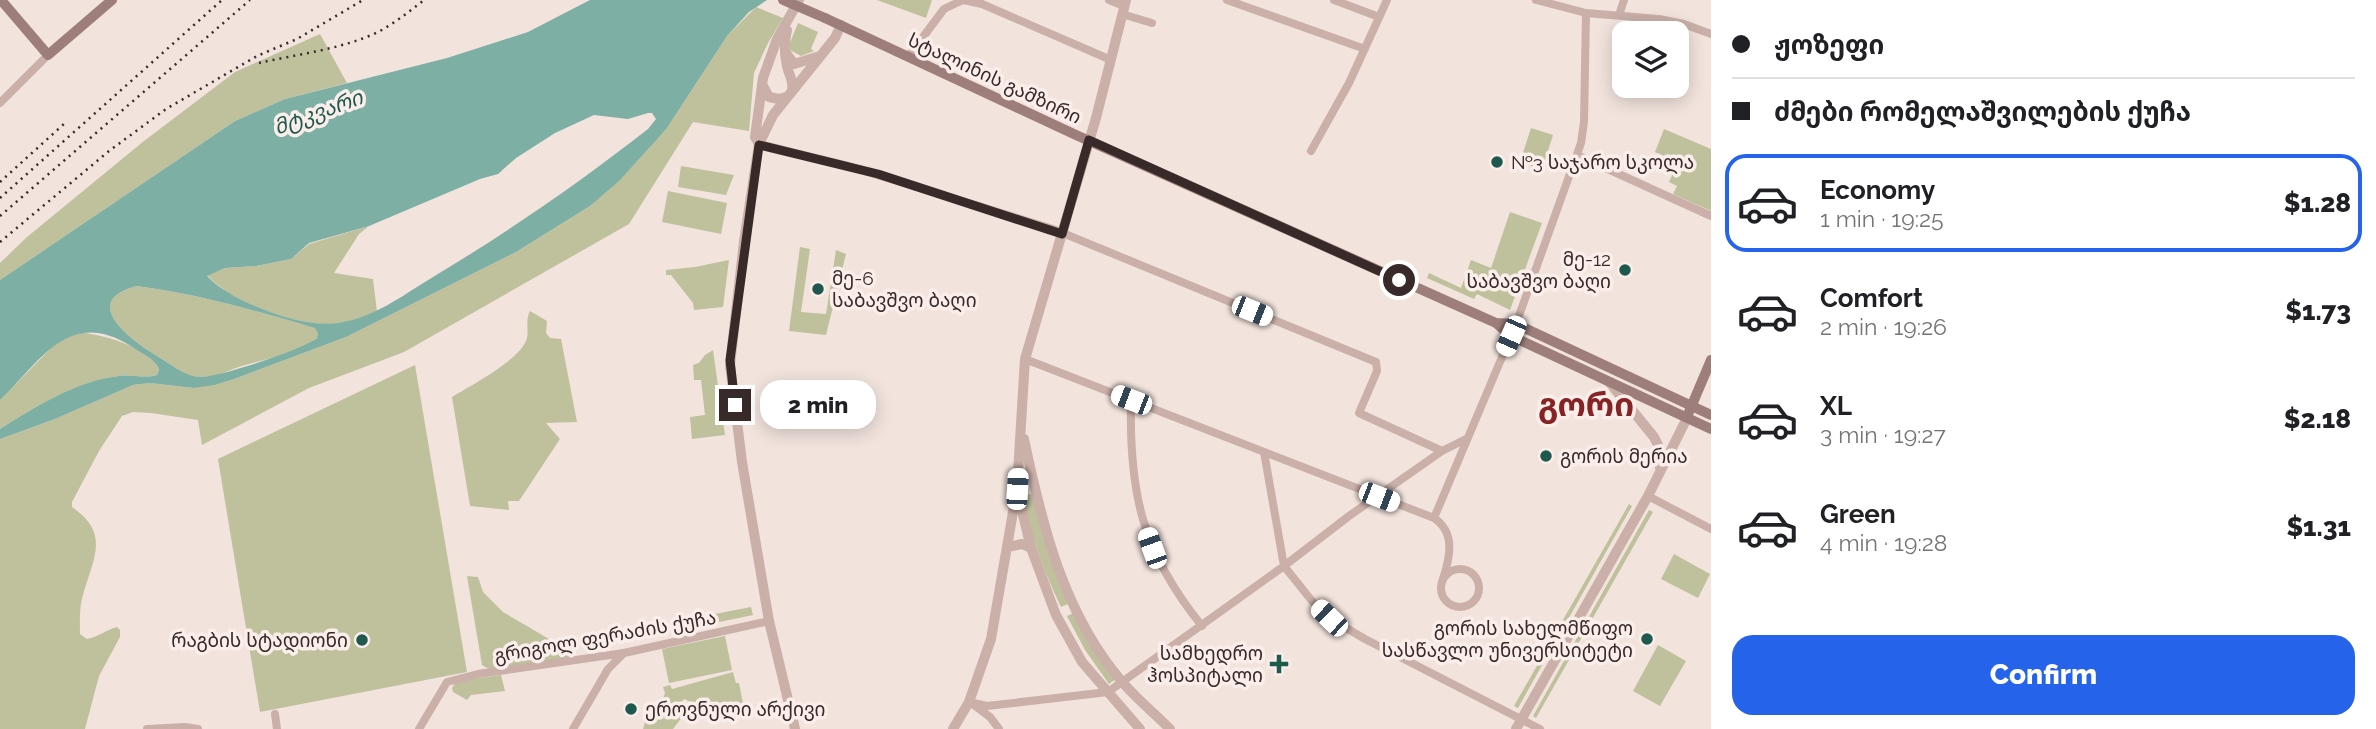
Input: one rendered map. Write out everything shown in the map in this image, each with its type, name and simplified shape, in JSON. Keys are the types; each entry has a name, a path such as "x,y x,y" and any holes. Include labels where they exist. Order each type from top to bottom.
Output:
{"main road":[{"path":"1,0 48,55 112,0"},
{"name":"სტალინის გამზირი","path":"783,0 1496,323 1511,336 1711,429"},
{"name":"სტალინის გამზირი","path":"1496,323 1516,324 1711,415"},
{"path":"1687,418 1711,360"}],"street":[{"path":"799,0 777,39 762,80 755,137 759,145 858,169 1062,234 1376,362 1377,371 1359,413 1442,451"},
{"path":"908,57 944,9 963,0 982,4 1111,60"},
{"path":"1109,0 1152,23"},
{"path":"1227,0 1366,49"},
{"path":"1334,0 1379,18"},
{"path":"1311,151 1349,83 1387,0"},
{"path":"1536,0 1574,4 1586,13 1659,19 1684,24 1711,34"},
{"path":"1621,16 1624,0"},
{"path":"953,729 969,702 991,639 1017,489 1026,359 1124,7"},
{"path":"1434,518 1516,324 1577,155 1584,122 1586,13"},
{"path":"788,22 785,49 793,82 790,93"},
{"path":"795,729 769,621 742,462 730,365 759,145 773,115 835,38 841,25"},
{"path":"0,103 48,55"},
{"path":"790,93 773,99 765,93 762,80 770,69 788,67 821,56"},
{"path":"1577,155 1711,216"},
{"path":"1026,359 1434,518 1445,528 1449,540 1449,559 1443,579 1442,592 1448,602 1460,607 1472,603 1479,593 1478,580 1470,571 1458,569 1443,579"},
{"path":"1610,383 1654,437 1660,449 1660,472"},
{"path":"1131,400 1130,459 1142,519 1166,576 1202,626"},
{"path":"1519,724 1648,496 1687,418"},
{"path":"1021,425 1047,537 1074,606 1096,645 1123,683 1170,729"},
{"path":"969,702 987,706 1108,692 1202,626 1349,516 1442,451 1466,439"},
{"path":"1264,452 1284,566 1312,601 1329,618 1365,639 1519,724 1540,729"},
{"path":"1017,489 1030,486 1035,489"},
{"path":"1017,489 1031,548 1056,615 1082,662 1140,729"},
{"path":"1648,496 1711,529"},
{"path":"1007,547 1022,544 1031,548"},
{"path":"1449,559 1458,569"},
{"path":"1056,615 1074,606"},
{"name":"გრიგოლ ფერაძის ქუჩა","path":"419,729 447,682 478,674 624,653 769,621"},
{"path":"573,729 608,669 624,653"},
{"path":"595,656 606,663 608,669"},
{"path":"969,702 990,717 999,729"},
{"path":"275,714 278,729"},
{"path":"147,729 198,729"}],"green space":[{"path":"877,0 932,0 926,18"},
{"path":"756,7 783,18 754,73 749,131 693,122 629,224 404,352 309,388 202,445 198,420 133,412 122,416 99,451 72,502 72,507 92,527 96,547 81,604 80,634 87,639 117,627 120,630 120,637 99,676 85,729 0,729 0,439 55,419 133,385 150,383 194,388 237,378 346,337 516,252 590,206 667,128 727,36"},
{"path":"798,23 818,32 811,49 814,51 801,56 790,50 789,45"},
{"path":"320,34 347,83 285,99 235,121 0,280 0,263 27,237 144,141 235,72"},
{"path":"1531,128 1553,135 1542,170 1520,162"},
{"path":"1664,129 1711,149 1711,211 1673,194 1677,186 1669,182 1678,162 1655,152"},
{"path":"681,166 734,175 726,195 678,187"},
{"path":"668,191 727,203 721,234 662,222"},
{"path":"1510,212 1542,223 1510,310 1477,294 1474,299 1427,278 1429,273 1461,288 1471,260 1491,268"},
{"path":"369,226 359,234 334,273 373,279 377,312 357,319 320,324 285,317 232,295 207,275 225,268 256,266 291,259 309,244"},
{"path":"800,247 810,249 801,312 826,314 836,250 846,254 826,335 789,331"},
{"path":"729,260 723,307 694,310 693,303 671,275 666,275 666,270"},
{"path":"137,286 205,298 316,328 317,338 291,352 216,375 195,377 175,368 138,344 116,323 111,312 111,302 119,293"},
{"path":"530,311 547,321 546,333 550,338 561,339 577,422 546,423 560,439 519,501 508,501 509,510 470,506 452,397 515,355 527,338"},
{"path":"78,332 136,348 155,362 159,370 157,375 119,376 88,383 42,404 0,429 0,400 57,342"},
{"path":"713,350 725,435 692,439 690,417 705,415 701,380 694,380 693,365"},
{"path":"415,365 467,672 260,712 218,459"},
{"path":"1027,495 1034,496 1070,603 1061,607 1032,534 1026,505"},
{"path":"1629,504 1632,506 1518,708 1514,706"},
{"path":"1649,510 1653,512 1536,718 1533,716"},
{"path":"1674,554 1710,574 1698,598 1661,579"},
{"path":"467,576 478,577 483,592 503,612 549,639 571,658 491,670 482,665"},
{"path":"751,607 753,615 681,630 679,621"},
{"path":"1076,612 1117,678 1109,684 1085,650 1067,616"},
{"path":"725,636 732,670 669,683 662,649"},
{"path":"1658,645 1686,661 1660,706 1633,691"},
{"path":"733,672 736,683 739,683 744,708 717,713 684,699 678,706 686,712 673,729 643,729 646,719 656,722 665,693 663,687 670,685 672,689"},
{"path":"501,675 505,691 471,695 467,700 453,692 456,681"}],"water":[{"name":"მტკვარი","path":"590,0 767,0 749,12 727,36 667,128 620,180 590,206 516,252 346,337 237,378 194,388 150,383 133,385 55,419 0,439 0,429 72,389 119,376 157,375 159,370 155,362 147,356 109,336 90,333 73,336 43,355 0,400 0,280 235,121 285,99 447,58 528,32","holes":["652,113 656,119 648,129 569,188 461,260 388,305 364,316 323,324 287,318 250,304 218,286 207,276 225,268 256,266 291,259 309,243 369,226 498,174 516,158 555,133 594,115 628,119","137,286 205,298 315,328 317,338 296,349 241,368 210,376 191,375 138,344 116,323 111,312 111,302 119,293"]}],"railway":[{"path":"0,198 222,0"},
{"path":"0,216 250,0"},
{"path":"0,242 109,151 166,109 257,56 297,39 363,0"},
{"path":"259,63 336,47 366,37 392,24 424,0"},
{"path":"0,182 65,123"}],"place":[{"name":"№3 საჯარო სკოლა","path":"1497,162"},
{"name":"მე-12 საბავშვო ბაღი","path":"1625,270"},
{"name":"მე-6 საბავშვო ბაღი","path":"818,289"},
{"name":"გორის მერია","path":"1546,456"},
{"name":"გორის სახელმწიფო სასწავლო უნივერსიტეტი","path":"1647,639"},
{"name":"რაგბის სტადიონი","path":"362,640"},
{"name":"სამხედრო ჰოსპიტალი","path":"1279,664"},
{"name":"ეროვნული არქივი","path":"631,709"}],"district":[{"name":"გორი","path":"1586,404"}],"route":[{"path":"735,405 730,360 747,218 759,145 878,174 1062,234 1089,140 1399,280"}]}
